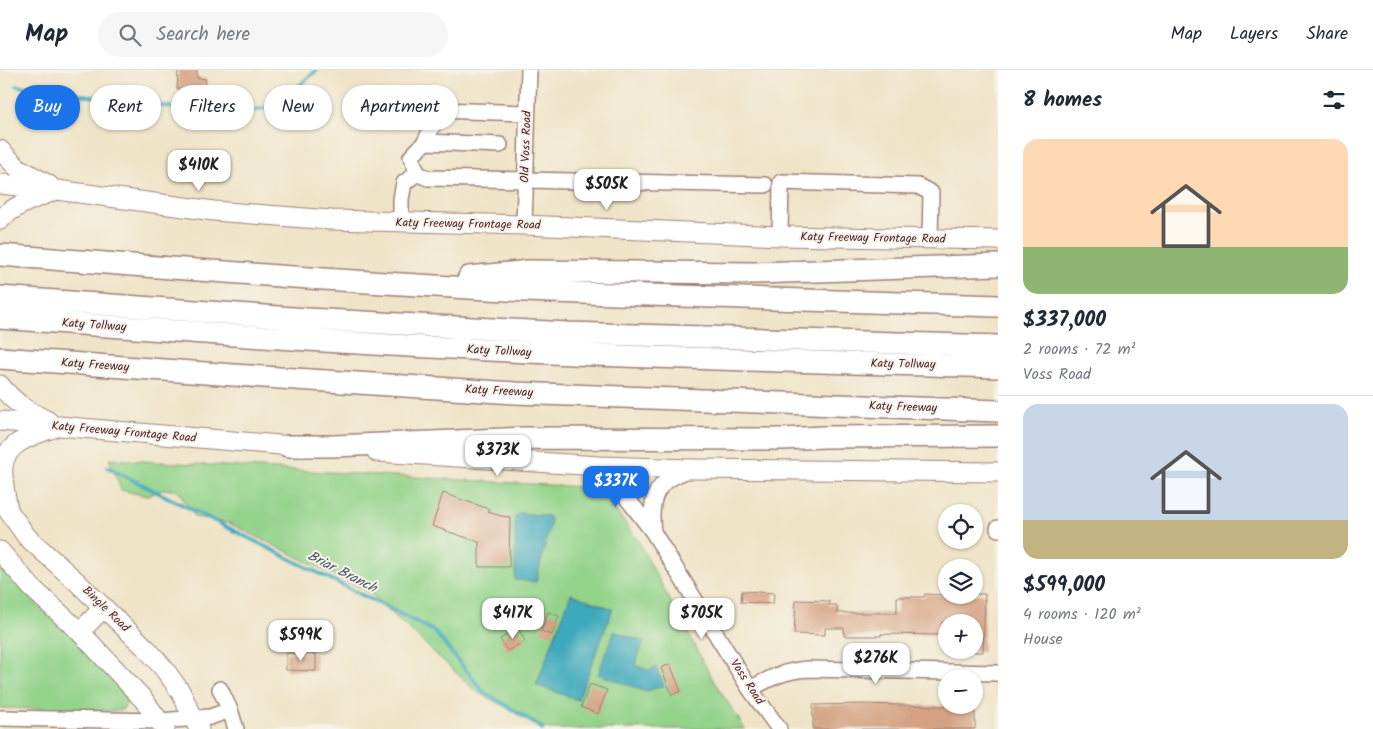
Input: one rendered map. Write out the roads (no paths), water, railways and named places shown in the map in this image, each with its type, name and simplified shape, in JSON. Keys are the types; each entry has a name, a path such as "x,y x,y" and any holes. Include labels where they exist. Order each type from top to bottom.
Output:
{"highway":[{"path":"0,255 402,284 652,296 998,306"},
{"path":"402,284 529,271 754,273 998,265"},
{"name":"Katy Tollway","path":"0,297 307,319 568,333 998,346"},
{"name":"Katy Tollway","path":"0,318 308,340 507,351 701,359 998,367"},
{"name":"Katy Freeway","path":"0,358 476,390 998,411"},
{"path":"288,446 534,438 782,439 998,436"}],"main road":[{"path":"0,150 18,168 57,190"},
{"name":"Katy Freeway Frontage Road","path":"0,184 214,211 331,220 524,225 780,236 998,240"},
{"path":"0,220 6,213 16,207 57,190"},
{"path":"0,385 11,399 24,409 57,426"},
{"name":"Katy Freeway Frontage Road","path":"0,421 288,446 599,466 693,469 998,472"},
{"path":"4,504 3,467 11,449 20,442 57,426"},
{"name":"Bingle Road","path":"4,504 27,537 148,650 180,691 200,724"},
{"path":"0,551 32,588 80,632 143,699 162,725"},
{"path":"80,632 104,607"}],"street":[{"name":"Old Voss Road","path":"524,225 528,70"},
{"path":"527,113 438,110 425,142 411,157 417,172 428,178 765,185"},
{"path":"425,142 500,145"},
{"path":"401,222 401,199 404,183 417,172"},
{"path":"780,236 781,182 918,186 931,193 930,239"},
{"name":"Voss Road","path":"599,466 614,481 653,532 750,689 779,729"},
{"name":"Voss Road","path":"653,532 651,514 654,496 670,478 676,474 693,469"},
{"path":"750,689 775,676 792,670 998,673"},
{"path":"220,689 236,729"},
{"path":"0,718 162,725 200,724 230,710"}],"water":[{"path":"519,513 548,516 551,521 536,582 515,580 515,517"},
{"path":"571,594 613,609 578,700 536,685"},
{"path":"614,631 644,642 635,665 648,670 656,667 664,686 644,691 598,674"}],"waterway":[{"path":"80,95 228,115 276,106 317,70"},
{"name":"Briar Branch","path":"107,467 434,631 483,691 543,729"}]}
